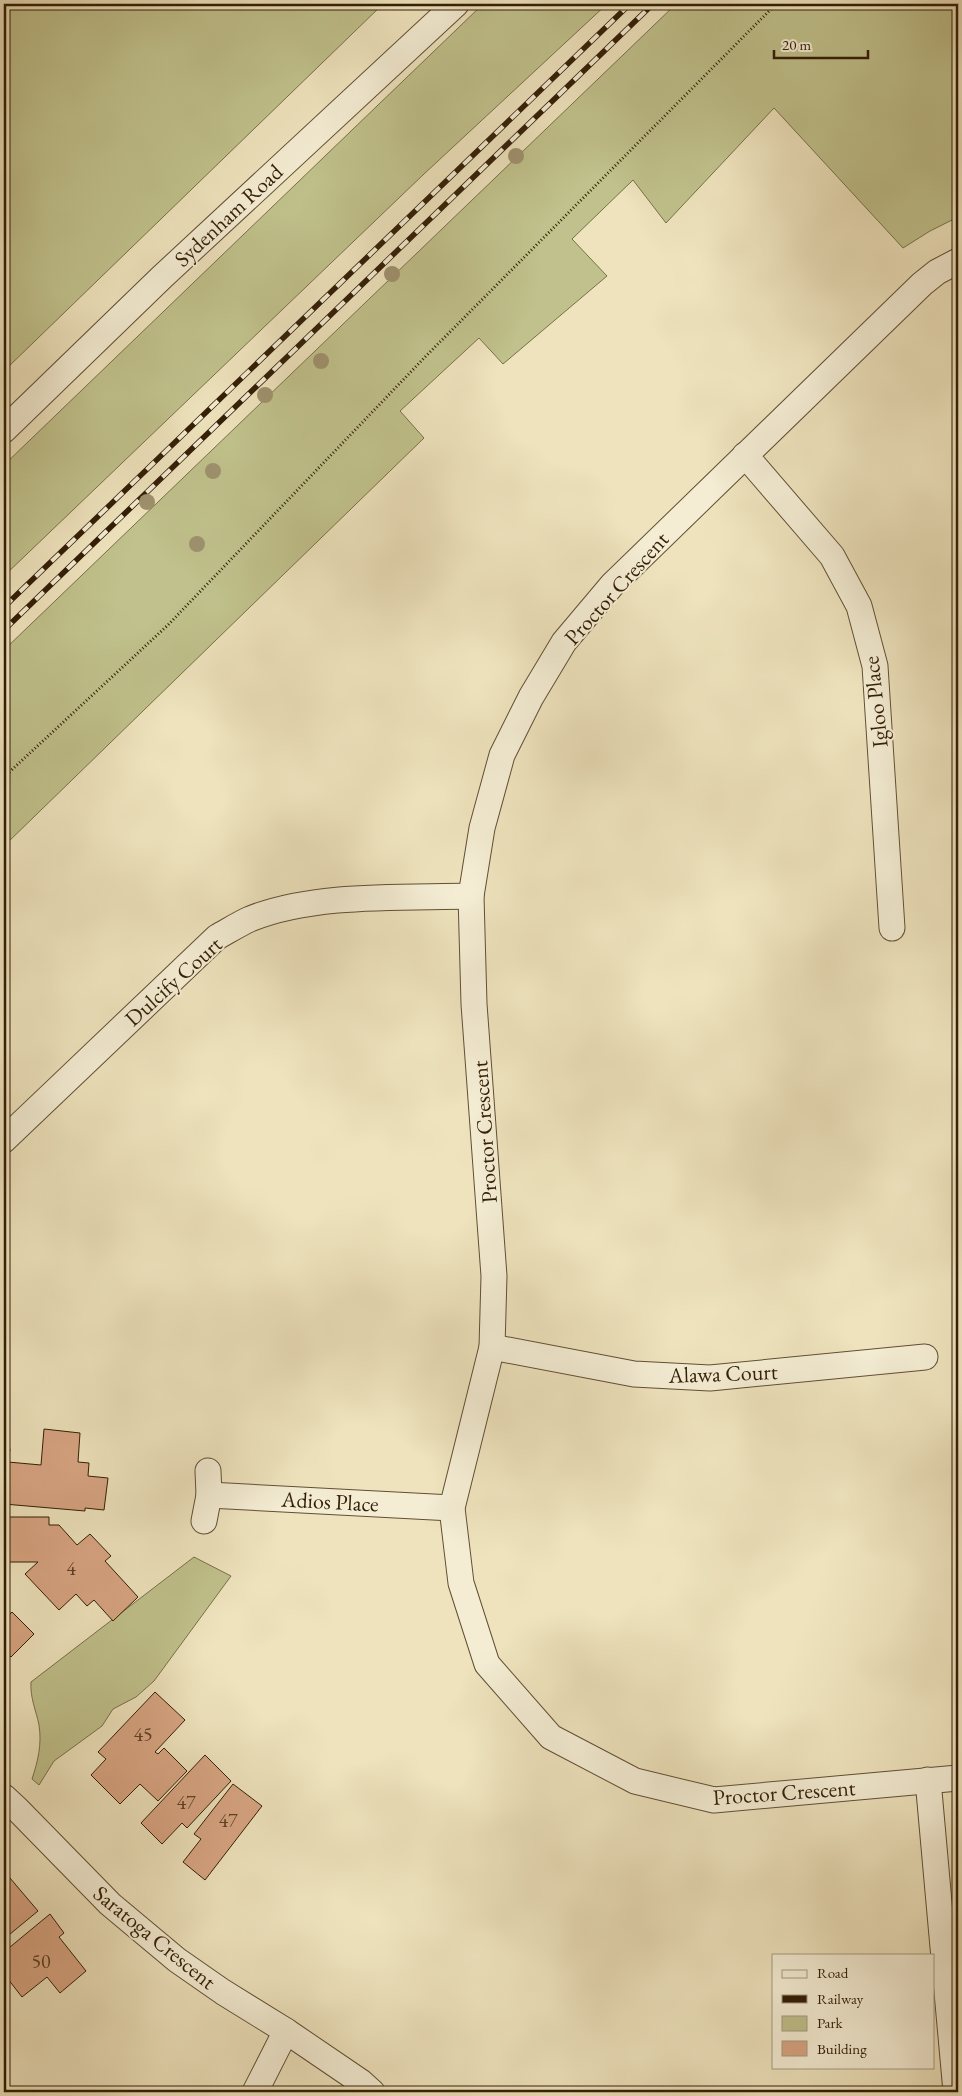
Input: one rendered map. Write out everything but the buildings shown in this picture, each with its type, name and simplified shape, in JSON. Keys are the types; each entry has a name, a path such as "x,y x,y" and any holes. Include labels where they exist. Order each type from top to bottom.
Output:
{"street":[{"name":"Sydenham Road","path":"4,430 162,277 456,4"},
{"name":"Proctor Crescent","path":"958,260 936,272 922,284 612,585 564,642 531,697 502,755 482,828 471,896 474,1004 494,1276 492,1347 452,1508 461,1583 487,1664 550,1737 634,1781 714,1800 958,1778"},
{"name":"Igloo Place","path":"745,455 832,556 859,606 875,666 892,928"},
{"name":"Dulcify Court","path":"4,1140 217,937 250,919 284,908 314,902 471,896"},
{"name":"Alawa Court","path":"492,1347 634,1374 710,1378 925,1357"},
{"name":"Adios Place","path":"204,1521 208,1483 452,1508"},
{"path":"928,1780 956,2092"},
{"name":"Saratoga Crescent","path":"4,1798 110,1904 177,1960 223,1992 286,2031 361,2082 372,2092"},
{"path":"255,2092 286,2031"}],"path":[{"path":"4,777 168,625 426,356 776,4"}],"green space":[{"path":"4,4 383,4 4,371"},
{"path":"483,4 607,4 424,174 4,576 4,465"},
{"path":"676,4 958,4 958,217 930,231 903,248 774,108 666,223 633,180 572,239 607,276 503,364 479,338 400,411 424,438 4,846 4,650"},
{"path":"194,1557 231,1576 154,1681 136,1697 113,1709 102,1726 54,1761 39,1785 32,1779 38,1759 40,1739 39,1725 31,1693 31,1682"}],"railway":[{"path":"4,607 630,4"},
{"path":"4,630 653,4"}]}
